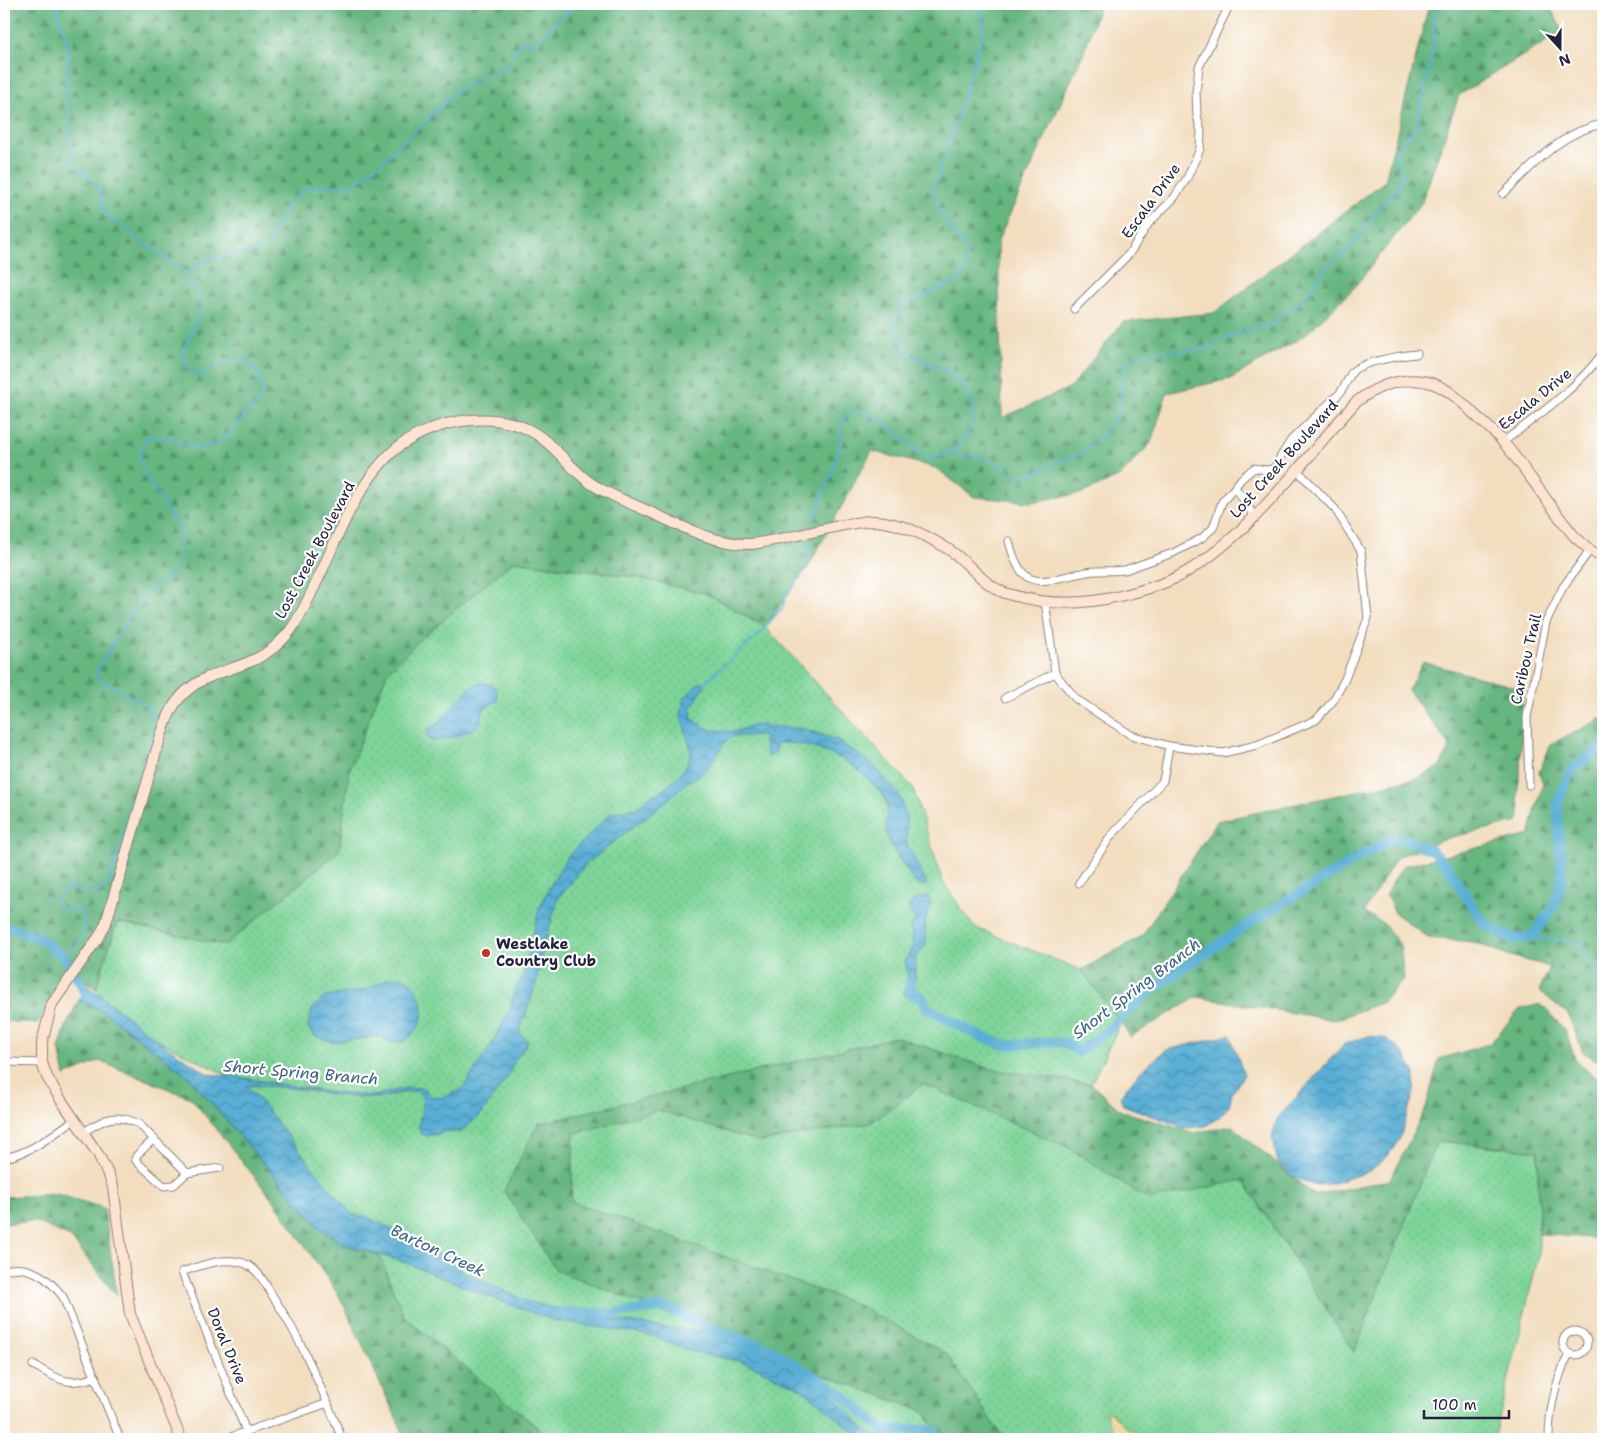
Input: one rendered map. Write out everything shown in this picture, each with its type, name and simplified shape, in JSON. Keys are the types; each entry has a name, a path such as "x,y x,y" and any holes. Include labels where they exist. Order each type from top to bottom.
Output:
{"street":[{"name":"Escala Drive","path":"1074,309 1129,254 1149,223 1174,198 1187,178 1200,149 1202,132 1197,115 1196,92 1199,67 1230,4"},
{"path":"1503,194 1563,140 1579,131 1603,124"},
{"name":"Escala Drive","path":"1503,442 1568,392 1585,376 1603,353"},
{"path":"1009,541 1014,562 1027,578 1034,580 1052,581 1083,572 1104,570 1116,572 1168,555 1202,538 1213,528 1222,502 1241,479 1254,468 1273,469 1291,440 1340,393 1352,372 1396,356 1417,354"},
{"name":"Lost Creek Boulevard","path":"181,1439 130,1314 110,1176 98,1154 82,1133 47,1077 42,1063 42,1042 52,1004 85,958 106,923 168,714 188,689 201,680 251,662 281,641 293,628 348,516 374,474 401,445 427,430 444,425 488,420 516,424 538,435 576,472 605,492 690,530 719,540 738,545 766,542 848,524 874,521 894,525 928,538 949,550 993,586 1007,593 1045,601 1088,602 1126,595 1164,583 1182,575 1210,557 1254,516 1356,402 1381,386 1394,382 1420,381 1435,384 1466,405 1503,442 1575,537 1590,550 1603,557"},
{"path":"1045,601 1055,673 1076,699 1131,735 1169,746 1223,753 1257,745 1316,720 1333,700 1345,679 1368,618 1361,551 1334,509 1297,470"},
{"path":"1235,487 1254,516"},
{"name":"Caribou Trail","path":"1529,785 1527,717 1546,622 1563,587 1590,550"},
{"path":"1005,698 1055,673"},
{"path":"1079,884 1111,836 1163,781 1169,746"},
{"path":"4,1062 42,1063"},
{"path":"82,1133 101,1121 121,1117 138,1124 187,1173"},
{"path":"4,1158 29,1150 42,1143 74,1120"},
{"path":"154,1140 137,1155 136,1159 164,1186 174,1185 187,1173 220,1168"},
{"name":"Doral Drive","path":"246,1431 182,1272 225,1261 239,1262 250,1266 260,1275 296,1334 315,1371 328,1403"},
{"path":"4,1270 13,1268 30,1270 54,1284 63,1298 120,1439"},
{"path":"1549,1439 1554,1397 1561,1371 1569,1354"},
{"path":"33,1365 61,1381 82,1382 96,1378"},
{"path":"225,1439 328,1403 342,1439"}],"green space":[{"path":"4,4 1100,4 1084,52 998,240 1002,418 1071,387 1123,322 1214,313 1385,181 1429,4 1548,4 1563,31 1459,95 1422,202 1352,290 1304,336 1230,379 1167,393 1151,443 1120,476 1083,493 1031,502 974,497 936,468 872,451 808,567 765,627 707,594 635,577 513,561 423,637 387,673 349,771 339,851 225,945 117,922 96,989 68,968 37,1024 4,1021"},
{"path":"513,561 635,577 707,594 765,627 913,788 943,882 974,927 1081,970 1121,1022 1091,1084 990,1069 897,1037 538,1124 504,1191 818,1373 923,1411 943,1439 521,1439 349,1299 246,1085 154,1038 106,1001 96,989 117,922 225,945 339,851 349,771 387,673 423,637"},
{"path":"1423,662 1523,689 1520,774 1517,795 1520,806 1518,822 1448,838 1397,857 1364,912 1384,924 1400,945 1404,978 1383,1002 1335,1020 1197,997 1130,1037 1121,1022 1081,970 1142,936 1217,821 1418,778 1440,766 1450,746 1408,690"},
{"path":"1603,718 1603,1064 1583,1052 1568,1014 1539,991 1550,967 1511,956 1473,942 1429,938 1395,913 1386,894 1403,866 1530,835 1543,784 1539,772 1551,744"},
{"path":"79,1000 103,1011 188,1076 320,1228 342,1244 379,1255 404,1316 551,1439 406,1439 340,1297 275,1202 191,1098 99,1061 65,1076 59,1049 66,1026"},
{"path":"1541,1004 1565,1030 1576,1061 1603,1084 1603,1239 1539,1234 1538,1151 1437,1141 1354,1352 1243,1180 1149,1200 1069,1148 923,1084 871,1123 759,1142 658,1110 574,1134 571,1201 854,1303 946,1353 1004,1439 943,1439 923,1411 818,1373 556,1270 504,1191 538,1124 897,1037 990,1069 1091,1084 1121,1111 1194,1133 1232,1126 1314,1195 1390,1180 1426,1107 1439,1059 1489,1044 1520,1009"},
{"path":"931,1064 1265,1182 1343,1219 1437,1141 1538,1151 1539,1254 1494,1439 965,1439 925,1369 543,1216 564,1125"},
{"path":"57,1194 104,1208 117,1296 70,1237 34,1221 4,1224 4,1197"}],"sand":[{"path":"1107,1411 1112,1413 1128,1429 1136,1431 1139,1439 1119,1437 1107,1419"}],"water":[{"path":"483,683 495,688 497,691 497,701 484,708 479,723 463,734 447,739 428,739 426,732 428,729 441,722 445,715 472,686"},
{"path":"699,683 704,683 705,685 692,707 691,718 708,729 731,732 758,725 804,729 837,740 873,765 898,793 906,813 906,842 927,884 918,886 899,859 887,836 887,804 885,799 875,786 853,766 824,751 793,743 776,744 776,752 768,757 764,735 733,736 725,742 710,765 702,773 686,783 665,802 588,862 558,899 543,947 536,984 519,1033 528,1042 515,1060 507,1078 480,1115 459,1133 450,1131 431,1135 421,1134 419,1127 423,1097 418,1091 372,1098 340,1096 293,1088 246,1086 353,1215 365,1216 423,1244 466,1273 529,1302 589,1316 657,1327 714,1332 768,1349 816,1380 866,1431 892,1439 863,1439 800,1388 747,1363 690,1351 654,1336 553,1320 492,1298 404,1262 342,1244 320,1228 188,1076 103,1011 79,1000 87,985 154,1038 208,1074 335,1093 373,1096 411,1087 425,1089 430,1096 441,1098 461,1090 490,1047 510,1010 514,993 524,973 539,909 569,855 610,814 636,808 675,780 684,769 691,756 681,716 682,707 684,698"},
{"path":"928,896 931,906 925,921 926,945 915,957 913,994 904,995 908,975 905,960 912,945 910,928 916,918 911,915 908,907 914,900"},
{"path":"402,977 410,982 419,996 423,1012 417,1029 402,1041 390,1042 380,1036 333,1042 314,1036 310,1031 308,1025 313,1007 325,997 365,990 390,978"},
{"path":"1230,1035 1244,1075 1232,1093 1229,1106 1219,1117 1206,1126 1185,1128 1123,1105 1120,1096 1138,1074 1166,1050"},
{"path":"1369,1036 1388,1039 1405,1055 1415,1074 1414,1092 1400,1138 1388,1156 1370,1171 1331,1184 1313,1185 1294,1177 1278,1163 1272,1137 1277,1119 1344,1044"}],"waterway":[{"path":"63,4 57,9 68,47 67,84 73,164 99,186 104,213 186,273"},
{"path":"66,959 82,937 85,926 81,912 61,908 57,905 57,897 67,888 97,892 109,883 156,721 145,704 101,680 97,671 141,597 168,577 178,564 182,552 180,531 143,471 140,450 147,437 166,438 197,448 223,441 263,396 258,373 249,363 231,361 198,375 187,367 182,354 202,308 186,273 206,259 254,252 269,243 288,206 303,190 320,185 353,186 395,150 456,91 507,67 520,41 534,44 548,29 578,4"},
{"path":"815,519 839,451 841,422 849,413 865,413 883,421 930,459 950,453 958,447 970,429 973,413 968,394 950,372 911,356 898,337 894,317 902,305 957,282 966,266 968,253 939,211 933,189 983,33 982,4"},
{"path":"950,453 985,458 1019,477 1033,474 1054,463 1076,457 1102,436 1119,413 1123,371 1128,360 1137,354 1207,348 1243,331 1268,326 1305,299 1327,265 1350,249 1381,206 1399,188 1402,175 1395,154 1400,144 1416,127 1434,46 1434,4"},
{"path":"702,685 759,634 783,607 785,597 802,575 810,547"},
{"name":"Short Spring Branch","path":"1437,856 1447,866 1484,924 1514,939 1532,937 1553,908 1562,880 1557,804 1571,770 1603,746"},
{"name":"Short Spring Branch","path":"910,982 911,994 922,997 927,1008 979,1036 1005,1045 1065,1043 1079,1052 1107,1031 1152,990 1253,921 1387,841 1404,839 1432,850"},
{"name":"Barton Creek","path":"4,926 40,938 66,959 88,996 93,1000"},
{"path":"1532,937 1579,942 1603,982"},
{"name":"Barton Creek","path":"563,1312 610,1314 666,1307 700,1324 772,1350 840,1393 883,1430 932,1430 937,1439"}],"place":[{"name":"Westlake Country Club","path":"486,953"}]}
